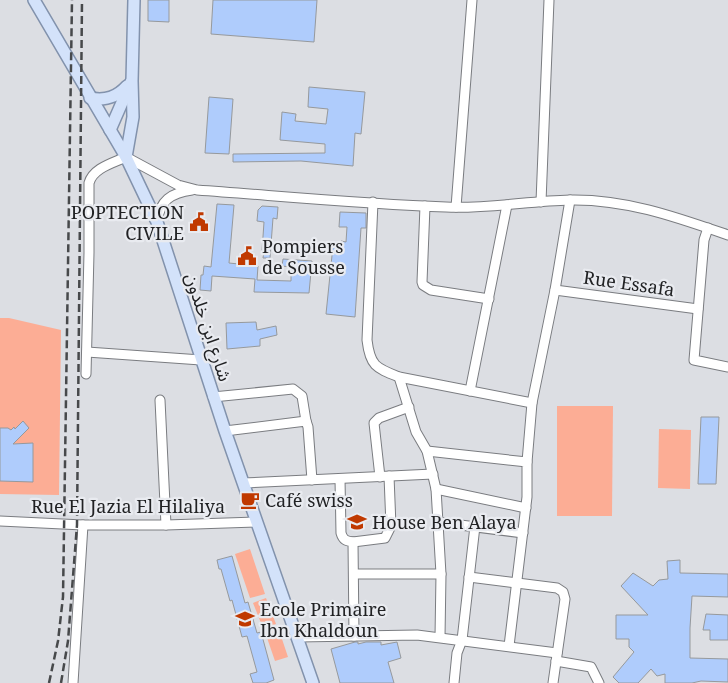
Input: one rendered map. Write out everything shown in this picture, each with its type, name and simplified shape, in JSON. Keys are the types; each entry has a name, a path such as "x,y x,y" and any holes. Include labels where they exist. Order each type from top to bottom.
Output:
{"main road":[{"name":"شارع ابن خلدون","path":"34,0 126,157 157,222 224,431 313,683"},
{"path":"126,157 132,126 134,0"},
{"path":"90,98 99,100 115,96 132,81"},
{"path":"110,130 132,81"}],"street":[{"path":"456,207 472,0"},
{"path":"541,202 549,0"},
{"path":"86,374 89,183 98,170 126,157 178,185 197,190 456,207 570,200 598,201 644,208 728,235"},
{"path":"157,222 160,206 164,202 181,192 197,190"},
{"path":"508,646 526,508 527,462 532,403 570,200"},
{"path":"373,202 367,340 369,355 376,367 399,377 532,403"},
{"path":"470,391 507,205"},
{"path":"425,206 423,285 431,290 488,299"},
{"path":"708,228 704,240 694,360 728,367"},
{"name":"Rue Essafa","path":"554,290 698,309"},
{"path":"87,352 201,360"},
{"path":"399,377 416,432 427,451 436,489 441,574 440,638"},
{"path":"213,397 293,389 302,396 308,427 312,480"},
{"path":"160,400 166,525"},
{"path":"340,479 341,533 343,538 346,541 353,542 386,538 390,530 385,477 374,423 379,418 408,407"},
{"path":"224,431 306,421"},
{"path":"427,451 527,462"},
{"path":"242,483 433,474"},
{"path":"436,489 526,508"},
{"name":"Rue El Jazia El Hilaliya","path":"0,521 83,525 257,522"},
{"path":"437,522 523,532"},
{"path":"73,683 83,525"},
{"path":"454,683 458,653 462,640 475,526"},
{"path":"353,542 354,636"},
{"path":"354,574 441,574"},
{"path":"469,577 557,588 564,592 565,599 553,683"},
{"path":"298,637 417,635 508,646 591,667 599,683"}],"shaded area":[{"path":"0,318 9,318 61,330 59,495 0,494"},
{"path":"557,406 613,406 612,516 557,516"},
{"path":"659,429 691,430 690,489 658,488"},
{"path":"250,549 265,594 250,598 235,554"},
{"path":"266,598 276,624 263,628 253,603"},
{"path":"278,627 288,657 275,661 265,632"}],"building":[{"path":"148,0 169,0 169,22 148,21"},
{"path":"213,0 317,0 314,42 211,34"},
{"path":"309,87 365,92 361,134 355,133 353,166 301,161 233,162 233,154 325,153 325,144 280,140 282,112 296,114 295,121 326,124 328,109 308,107"},
{"path":"209,97 233,99 229,154 205,153"},
{"path":"217,204 234,205 229,263 258,266 257,280 291,281 291,267 282,266 283,259 312,261 309,293 254,292 255,279 212,276 211,291 200,290 204,266 211,267"},
{"path":"262,206 278,207 277,219 273,218 270,258 263,258 264,222 257,221 258,210"},
{"path":"340,212 366,213 366,228 361,228 355,317 326,314 333,246 340,247 341,241 346,242 347,227 339,227"},
{"path":"256,322 257,330 276,326 277,335 260,339 260,346 227,349 226,323"},
{"path":"701,417 719,417 716,484 698,484"},
{"path":"23,421 29,428 13,444 33,443 33,482 0,481 0,428 11,430 14,427 15,429"},
{"path":"232,556 245,603 248,602 257,633 261,632 274,680 266,683 253,683 250,674 257,672 247,636 242,637 232,600 230,601 221,569 219,569 217,560"},
{"path":"680,560 680,573 728,574 728,597 692,596 690,658 728,659 728,682 665,683 665,674 657,676 651,669 638,683 619,683 613,677 634,652 629,647 629,639 616,639 616,615 648,615 621,586 633,573 653,586 659,580 668,579 667,561"},
{"path":"706,614 728,615 728,640 710,640 710,630 703,630"},
{"path":"358,642 358,644 381,642 381,645 397,642 401,658 388,662 394,683 340,683 331,649"}],"railway":[{"path":"49,683 58,641 63,597 72,0"},
{"path":"61,683 68,641 77,525 82,0"}],"place":[{"name":"POPTECTION CIVILE","path":"199,222"},
{"name":"Pompiers de Sousse","path":"247,256"},
{"name":"Café swiss","path":"250,500"},
{"name":"House Ben Alaya","path":"357,522"},
{"name":"Ecole Primaire Ibn Khaldoun","path":"245,619"}]}
